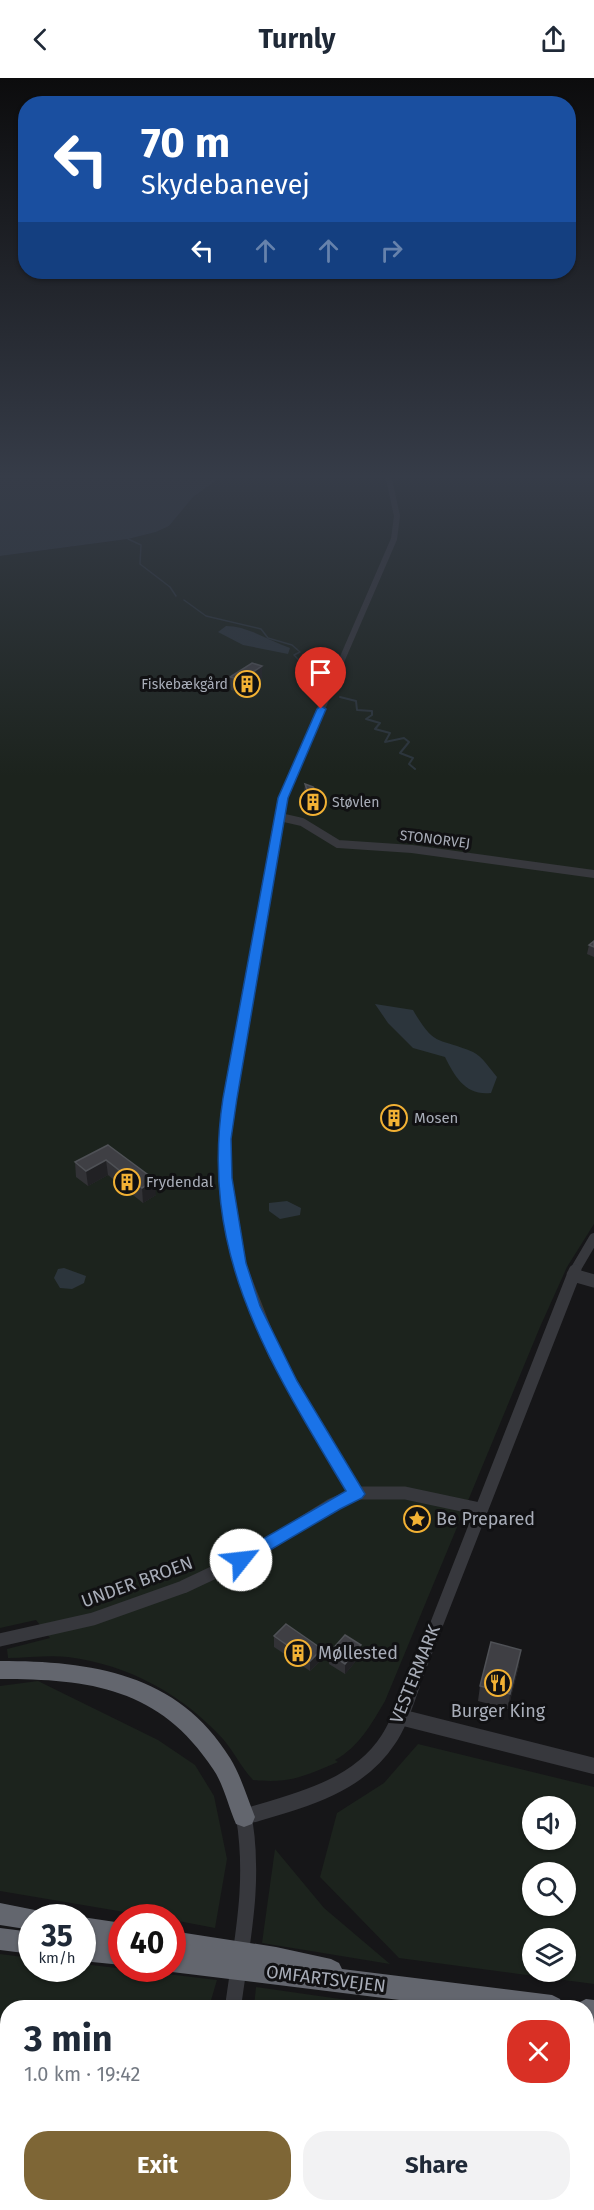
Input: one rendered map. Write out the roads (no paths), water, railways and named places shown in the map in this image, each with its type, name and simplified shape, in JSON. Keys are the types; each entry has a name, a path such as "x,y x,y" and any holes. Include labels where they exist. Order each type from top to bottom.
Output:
{"highway":[{"path":"0,1675 29,1669"},
{"path":"0,1670 60,1669 118,1681 146,1693 176,1711 201,1735 222,1763 244,1816"},
{"path":"0,1914 18,1917"},
{"path":"0,1939 18,1941"},
{"path":"186,1944 276,1959 413,1990"},
{"name":"OMFARTSVEJEN","path":"186,1962 495,2000"}],"street":[{"path":"356,1494 290,1382 253,1306 239,1263 225,1182 224,1139 284,796 377,578"},
{"name":"STONORVEJ","path":"280,817 302,822 338,844 412,849 594,874"},
{"name":"VESTERMARK","path":"244,1816 334,1785 368,1764 385,1745 400,1717 573,1275 594,1239"},
{"path":"573,1275 594,1281"},
{"name":"UNDER BROEN","path":"0,1640 69,1625 173,1592 241,1560 334,1504 356,1494 385,1490 406,1492 480,1509"},
{"path":"400,1717 594,1766"},
{"path":"233,2000 246,1919 250,1853 244,1816"}],"waterway":[{"path":"159,578 170,587 176,596"},
{"path":"184,600 206,616 261,629 268,638 292,645 300,652 294,655 315,677"},
{"path":"340,697 356,701 357,710 372,711 372,715 366,719 380,723 375,729 390,733 385,742 404,738 409,742 400,753 413,758 409,764 415,769"}],"place":[{"name":"Fiskebækgård","path":"247,684"},
{"name":"Støvlen","path":"313,802"},
{"name":"Mosen","path":"394,1118"},
{"name":"Frydendal","path":"127,1182"},
{"name":"Be Prepared","path":"417,1519"},
{"name":"Møllested","path":"298,1653"},
{"name":"Burger King","path":"498,1683"}]}
